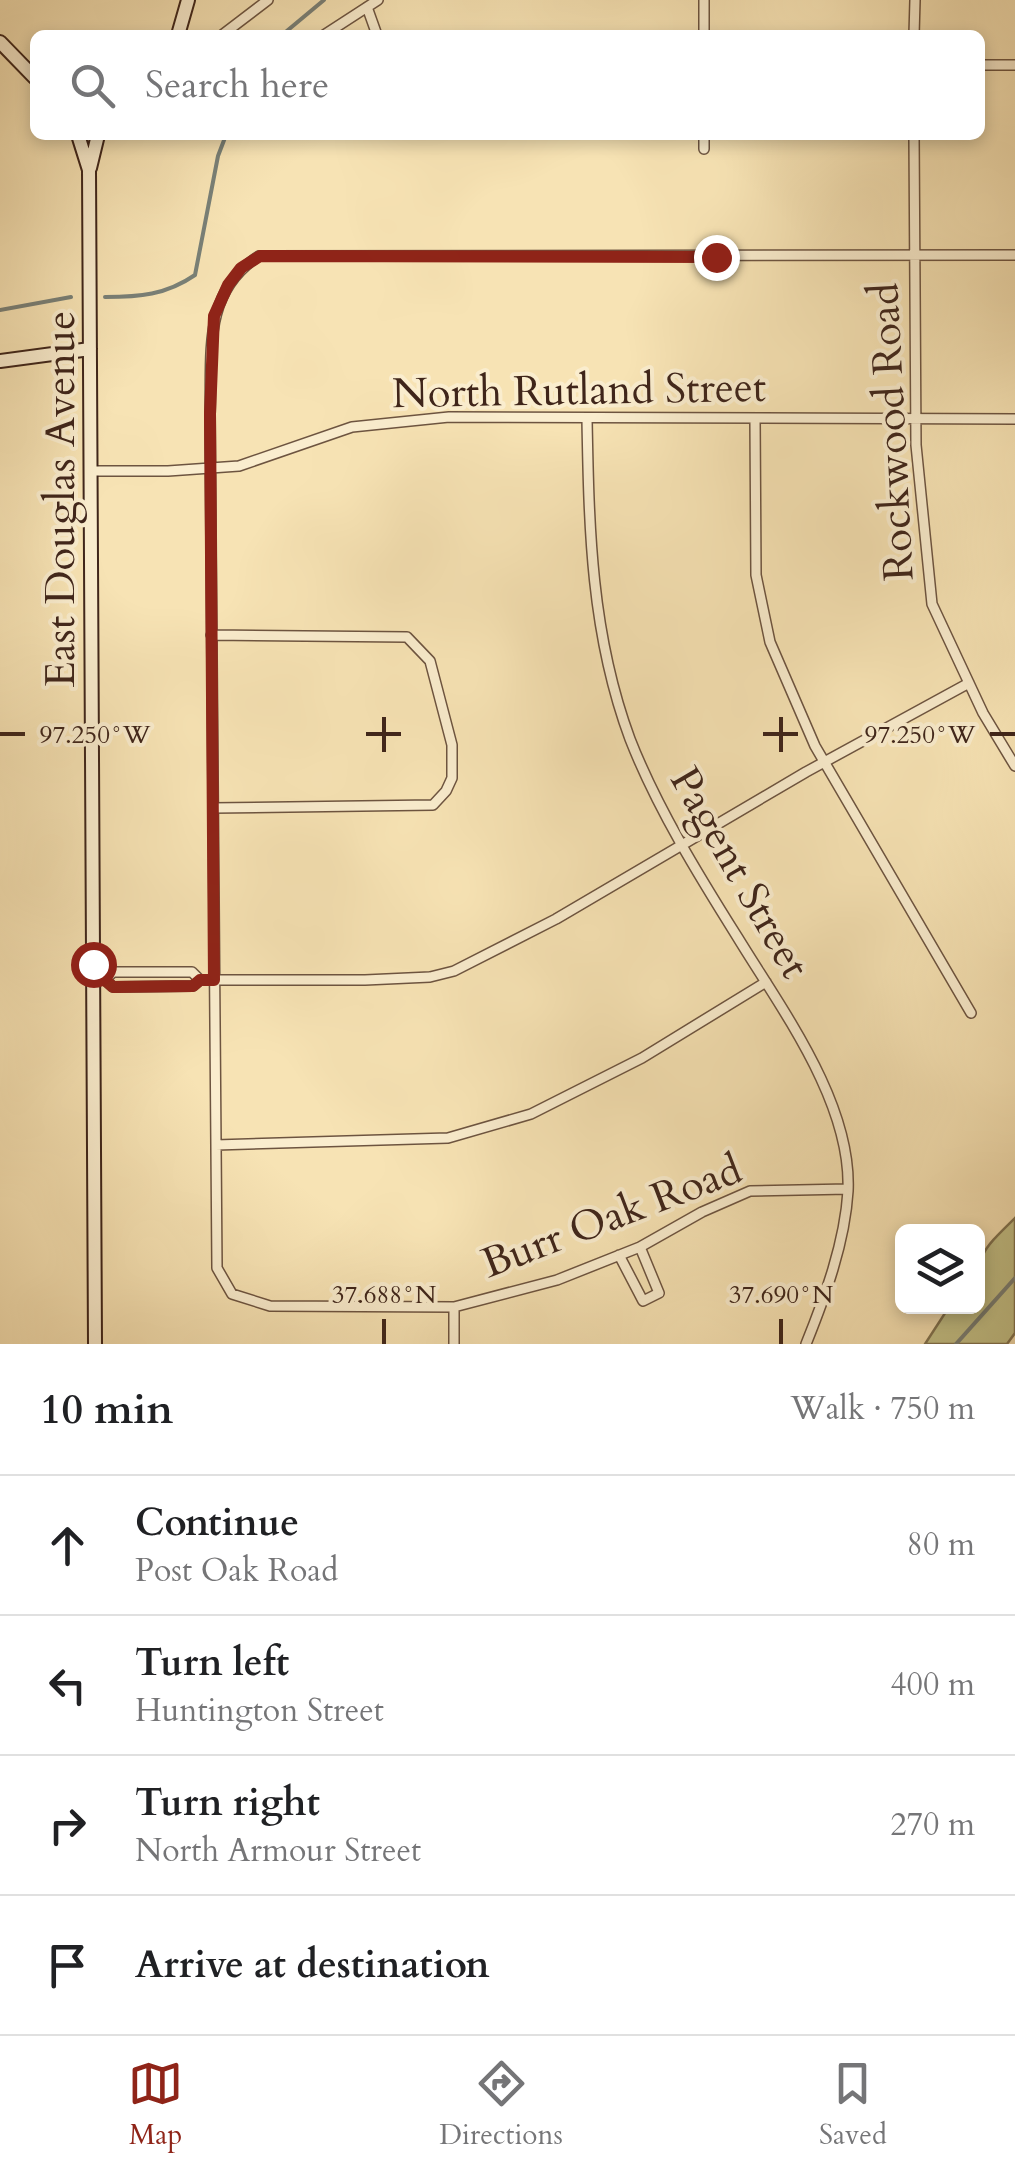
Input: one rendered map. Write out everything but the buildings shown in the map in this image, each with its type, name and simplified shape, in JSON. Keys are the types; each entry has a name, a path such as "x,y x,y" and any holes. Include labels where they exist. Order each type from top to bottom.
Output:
{"street":[{"path":"179,30 188,0"},
{"path":"229,30 268,0"},
{"path":"332,30 378,0"},
{"path":"704,0 704,30"},
{"path":"914,0 914,30"},
{"path":"368,7 375,30"},
{"path":"0,42 30,73"},
{"path":"985,66 1015,66"},
{"name":"East Douglas Avenue","path":"80,140 89,170 99,980 94,1344"},
{"path":"89,170 97,140"},
{"path":"704,140 704,149"},
{"name":"Rockwood Road","path":"914,140 916,419 932,604 983,714 1015,766"},
{"path":"766,982 642,1058 531,1114 498,1124 448,1138 216,1145 210,468 214,316 241,268 260,256 1015,255"},
{"path":"0,360 90,349"},
{"name":"North Rutland Street","path":"91,471 238,466 352,427 449,417 1015,419"},
{"name":"Pagent Street","path":"587,419 590,554 605,654 630,739 684,845 804,1046 835,1114 844,1149 848,1189 842,1225 806,1344"},
{"path":"755,419 756,575 770,642 824,762 971,1013"},
{"path":"211,635 407,637 430,661 452,745 452,778 433,805 212,808"},
{"path":"99,980 113,987 193,986 200,980 365,980 430,977 454,971 556,920 824,762 969,683"},
{"name":"Burr Oak Road","path":"216,1145 217,1268 232,1294 270,1306 454,1306 557,1280 620,1256 702,1212 750,1192 848,1189"},
{"path":"620,1256 643,1301 658,1293 640,1247"},
{"path":"454,1306 454,1344"}],"shaded area":[{"path":"1015,1218 1015,1333 1007,1344 925,1344 944,1314 985,1314 985,1251"}],"waterway":[{"path":"288,30 324,0"},
{"path":"105,297 152,294 195,275 224,140"},
{"path":"0,310 71,297"},
{"path":"956,1344 1015,1278"}],"route":[{"path":"93,964 93,980 105,980 113,987 193,986 200,980 214,980 210,414 214,316 241,268 260,256 716,257"}]}
